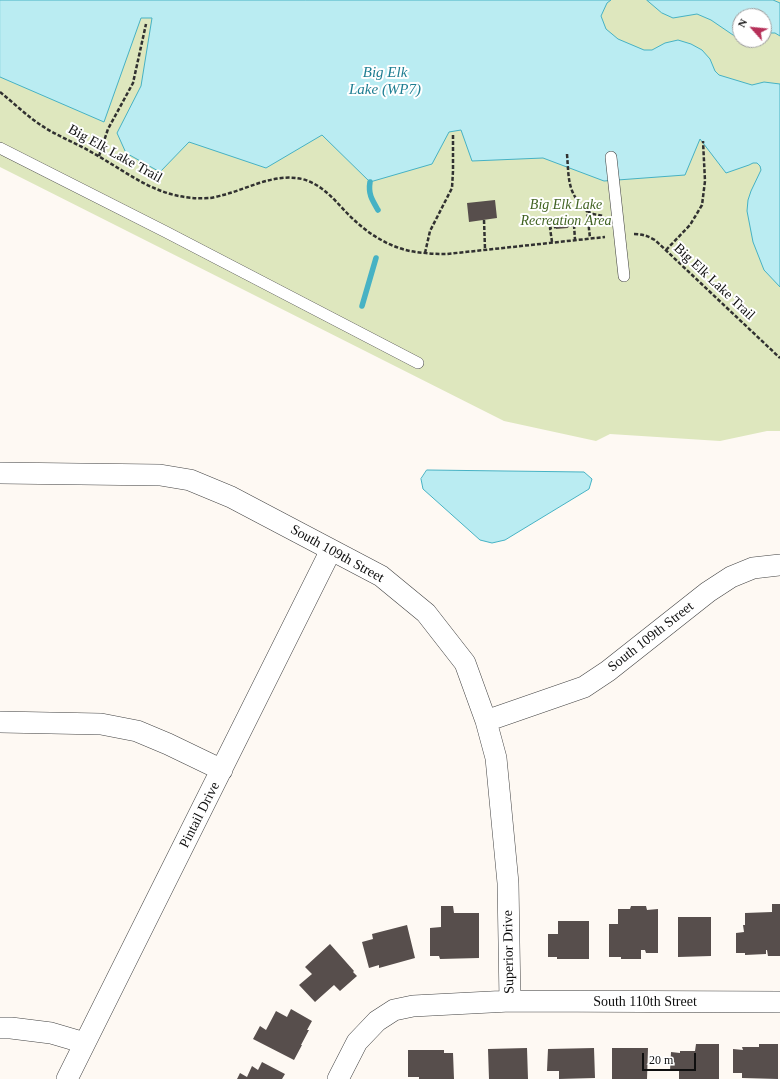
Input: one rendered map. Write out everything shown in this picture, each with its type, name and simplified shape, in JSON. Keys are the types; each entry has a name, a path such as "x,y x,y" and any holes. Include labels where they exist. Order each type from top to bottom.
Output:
{"street":[{"name":"South 109th Street","path":"0,473 160,475 190,480 231,497 381,576 426,613 464,663 486,721 584,687 608,671 708,592 731,577 753,568 780,565"},
{"name":"Pintail Drive","path":"67,1079 331,550"},
{"name":"Superior Drive","path":"338,1079 357,1042 377,1021 394,1010 413,1006 510,1001 508,883 496,758 486,721"},
{"path":"0,722 101,724 137,731 222,770"},
{"name":"South 110th Street","path":"510,1001 780,1002"},
{"path":"0,1028 51,1033 85,1043"}],"lane":[{"path":"0,148 166,232 418,363"},
{"path":"611,157 624,276"}],"path":[{"path":"99,156 108,129 133,83 146,24"},
{"name":"Big Elk Lake Trail","path":"0,92 46,128 99,156 129,176 154,189 182,197 210,198 235,192 264,181 283,177 303,179 321,188 336,200 353,219 368,232 385,242 404,250 447,254 605,236"},
{"path":"425,253 430,231 452,188 453,134"},
{"path":"666,250 690,225 702,205 705,181 703,141"},
{"path":"568,154 569,182 571,191 580,205 587,211 590,238"},
{"path":"484,220 485,250"},
{"path":"568,226 574,225 575,240"},
{"path":"552,242 550,228 556,227"},
{"name":"Big Elk Lake Trail","path":"627,234 640,234 655,240 780,358"}],"green space":[{"name":"Big Elk Lake Recreation Area","path":"0,0 780,0 780,431 767,431 720,441 610,434 596,441 504,421 0,167"}],"water":[{"name":"Big Elk Lake (WP7)","path":"0,0 611,0 607,3 601,16 606,29 618,39 644,50 652,50 665,43 678,40 691,44 702,50 710,59 715,71 719,75 752,85 764,82 780,84 780,287 764,270 753,242 747,211 748,200 761,170 760,166 757,163 753,163 726,173 700,139 685,175 604,181 543,158 472,161 461,130 449,132 432,164 370,182 322,135 266,168 189,142 160,172 126,153 117,133 141,86 152,18 141,18 104,122 0,77"},
{"path":"647,0 773,0 780,3 780,36 772,33 772,8 732,8 732,34 711,20 697,14 673,18 662,13"},
{"path":"427,470 584,472 592,479 589,489 505,540 492,543 480,540 423,489 421,479"}],"building":[{"path":"495,200 497,218 469,222 467,203"},
{"path":"567,218 568,228 556,229 555,219"},
{"path":"772,904 780,904 780,956 768,956 767,950 766,954 745,955 745,953 736,953 736,933 744,932 743,925 745,925 745,913 772,912"},
{"path":"441,906 453,906 454,913 479,913 479,958 440,959 439,956 430,956 430,928 441,927"},
{"path":"631,906 646,906 647,910 658,909 658,953 646,953 645,950 641,950 641,959 621,959 621,957 609,957 609,924 618,924 618,909 630,909"},
{"path":"678,917 711,917 711,956 678,957"},
{"path":"558,921 589,921 589,959 557,959 557,957 548,957 548,934 558,934"},
{"path":"407,925 415,958 379,968 379,965 369,968 362,942 373,939 372,934"},
{"path":"330,944 357,976 340,991 334,985 315,1002 299,985 312,974 305,967"},
{"path":"291,1009 312,1021 294,1060 253,1039 260,1026 266,1030 276,1011 287,1017"},
{"path":"696,1044 719,1044 719,1079 679,1079 679,1071 670,1071 671,1052 680,1053 680,1051 695,1051"},
{"path":"759,1044 778,1044 778,1079 742,1078 742,1073 733,1073 733,1049 743,1050 742,1047 759,1047"},
{"path":"527,1048 528,1079 489,1079 488,1049"},
{"path":"594,1048 595,1078 559,1079 559,1071 547,1071 548,1049"},
{"path":"612,1048 648,1048 647,1079 612,1079"},
{"path":"408,1050 444,1050 444,1053 453,1053 454,1079 419,1079 419,1077 408,1077"},
{"path":"262,1062 285,1074 282,1079 237,1079 240,1073 247,1077 252,1066 258,1070"}],"waterway":[{"path":"370,182 370,193 378,210"},
{"path":"362,306 376,258"}]}
